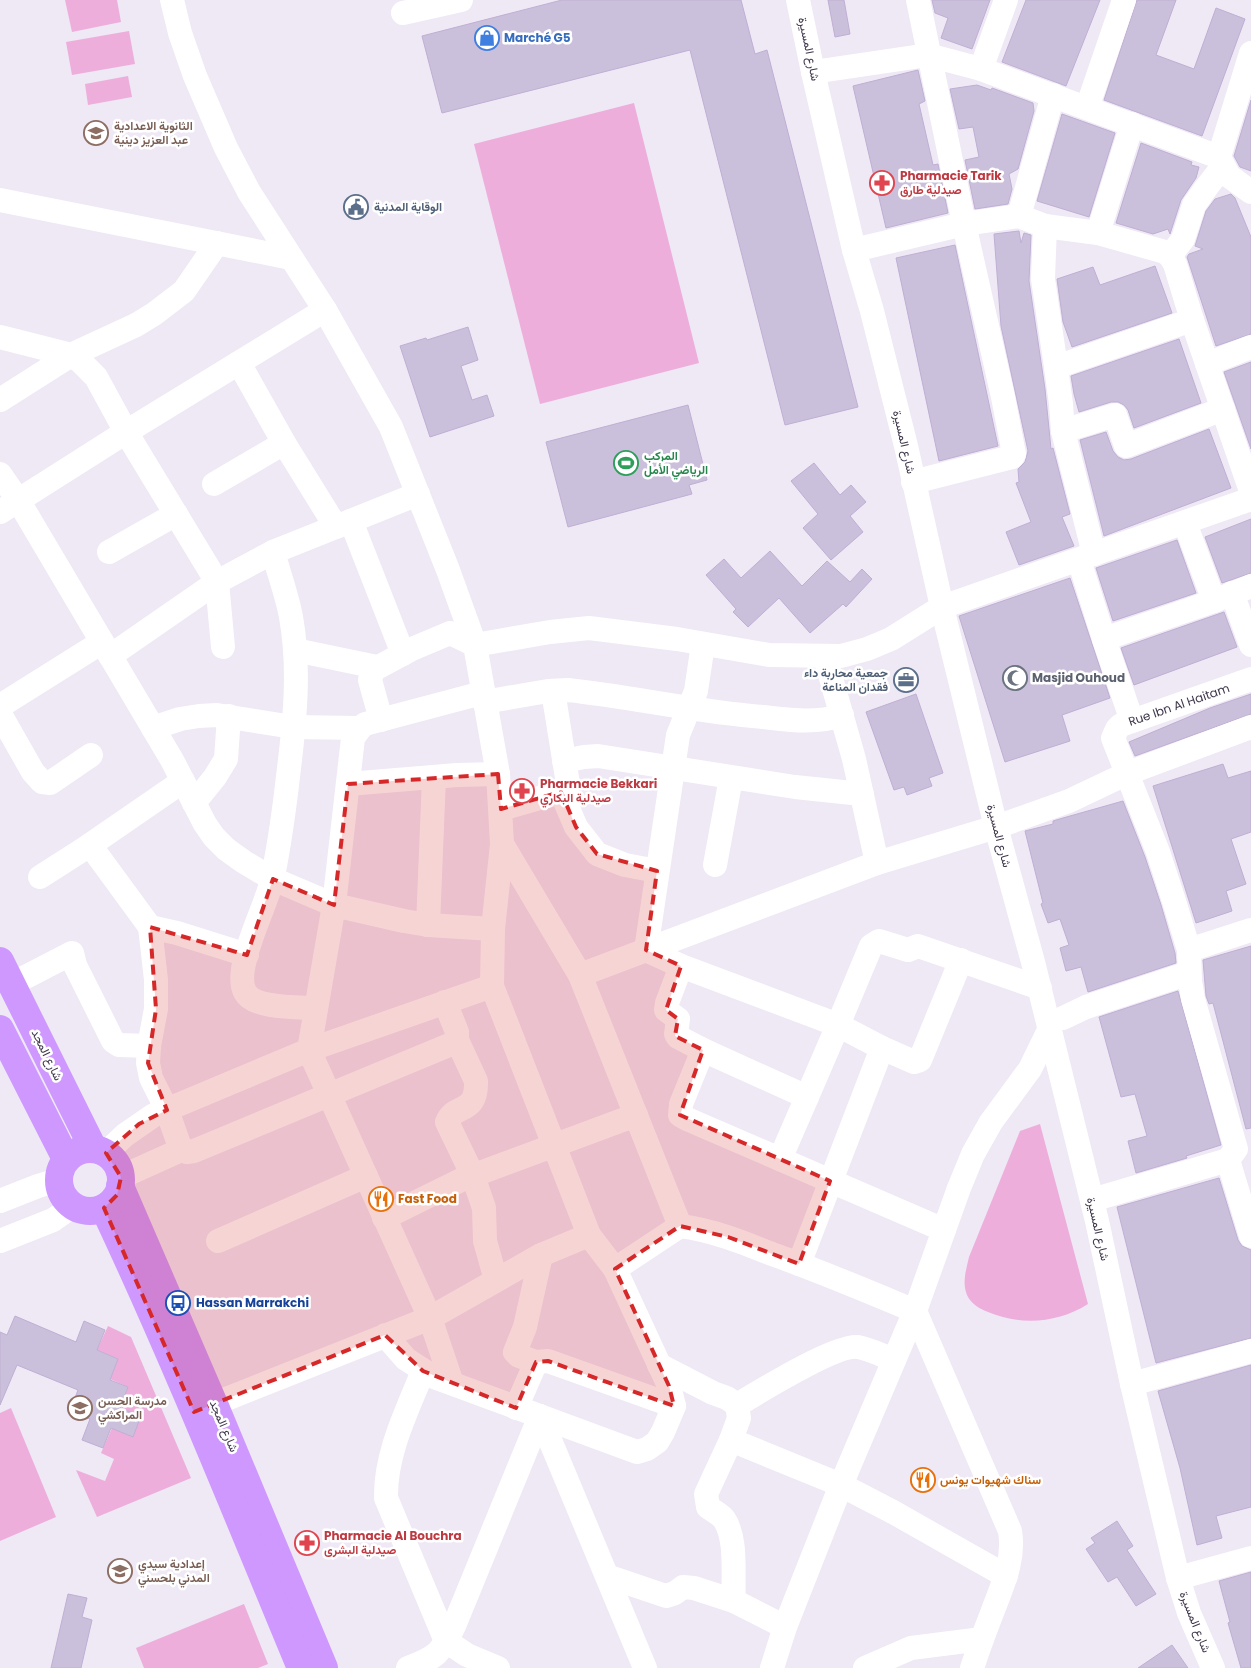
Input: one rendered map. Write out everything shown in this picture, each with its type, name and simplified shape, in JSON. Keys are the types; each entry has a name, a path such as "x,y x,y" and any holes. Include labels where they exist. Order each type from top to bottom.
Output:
{"main road":[{"name":"شارع المجد","path":"6,973 100,1150"},
{"path":"0,1029 62,1169 62,1195 73,1206 83,1210 94,1211 104,1208 113,1201 121,1181 119,1167 114,1159 100,1150 83,1149 74,1153 62,1169"},
{"name":"شارع المجد","path":"121,1181 301,1668"},
{"name":"شارع المجد","path":"104,1208 204,1408 324,1668"}],"street":[{"path":"172,0 186,50 209,112 226,148 250,192 325,310 392,427 475,645 498,774 502,844 493,929 492,986 589,1235 615,1269 670,1386 674,1406 657,1442 647,1449 638,1452 434,1377 406,1359 386,1335"},
{"path":"403,13 461,0"},
{"name":"شارع المسيرة","path":"798,0 854,250 906,446 942,608 996,827 1040,988 1056,1024 1132,1384 1178,1578 1189,1613 1213,1668"},
{"path":"913,482 1012,457 1014,454 928,55 918,0"},
{"path":"981,69 1006,0"},
{"path":"1087,108 1124,0"},
{"path":"1170,256 1183,239 1194,205 1221,162 1251,53"},
{"path":"813,72 928,55 981,69 1132,124 1221,162 1229,176 1251,192"},
{"path":"1020,216 1053,96"},
{"path":"1098,233 1132,124"},
{"path":"0,200 291,258"},
{"path":"854,250 964,224 1020,216 1045,226 1098,233 1165,252 1175,264 1192,320 1251,491"},
{"path":"1045,226 1043,279 1063,432 1104,638 1132,721"},
{"path":"0,400 71,355 136,325 170,303 184,291 217,243"},
{"path":"9,506 325,310"},
{"path":"1056,367 1192,320"},
{"path":"0,338 71,355 80,361 96,378 126,432 217,582 223,647"},
{"path":"1208,364 1251,347"},
{"path":"239,363 284,443 343,524 403,654"},
{"path":"1063,432 1115,415 1126,446 1223,409"},
{"path":"214,484 284,443"},
{"path":"0,474 9,506 106,649 214,837 226,849 273,879 334,905 428,925 493,929"},
{"path":"0,706 106,649 217,582 273,552 418,494"},
{"path":"370,724 370,680 373,670 450,633 475,645 550,632 589,628 769,655 841,656 867,649 891,639 942,608 1251,499"},
{"path":"109,552 176,514"},
{"path":"1185,522 1232,593 1251,645"},
{"path":"273,552 287,599 295,650 295,706 284,811 273,879 247,955 241,979 250,999 260,1004 316,1008"},
{"path":"1104,638 1232,593"},
{"path":"646,950 678,735 696,691 703,644"},
{"path":"295,650 377,667"},
{"path":"826,657 862,794 877,863"},
{"name":"Rue Ibn Al Haitam","path":"1128,773 1113,738 1121,725 1251,679"},
{"path":"153,728 180,719 199,716 229,716 293,727 370,724 483,698 553,691 593,693 757,717 816,721 842,715"},
{"path":"500,809 562,792 567,788 568,784 553,691"},
{"path":"0,714 33,772 42,782 50,782 91,755"},
{"path":"194,803 215,777 226,759 229,716"},
{"path":"370,724 353,738 334,905 309,1050 430,1318 452,1383"},
{"path":"580,975 877,863 996,827 1069,802 1128,773 1251,727"},
{"path":"564,761 598,756 730,778 862,794"},
{"path":"1128,773 1166,877 1189,962 1193,999 1238,1151 1251,1236"},
{"path":"348,784 498,774"},
{"path":"428,925 434,777"},
{"path":"715,865 730,778"},
{"path":"40,877 183,781"},
{"path":"562,792 576,827 596,854 625,865 657,871"},
{"path":"502,844 580,975 680,1226"},
{"path":"90,845 150,927 156,980 156,1009 149,1046 148,1063 151,1078 167,1110 181,1150"},
{"path":"150,927 177,933 247,955"},
{"path":"772,1668 785,1627 841,1485 915,1311 973,1154 991,1122 1030,1069 1056,1024 1086,1007 1189,962 1251,930"},
{"path":"780,1159 871,946 880,942 908,950 918,946 1040,988"},
{"path":"646,950 681,966 838,1026 914,1062 920,1060 961,960"},
{"path":"6,973 72,954 75,966 113,1041 119,1045 149,1046"},
{"path":"681,966 667,1002 666,1010 678,1019 676,1034 678,1037 807,1097"},
{"path":"100,1150 139,1124 167,1110 309,1050 492,986"},
{"path":"446,1002 457,1032 457,1040 476,1081 472,1102 467,1107 454,1113 447,1122 473,1176 484,1208 484,1242 496,1280"},
{"path":"121,1181 181,1150 187,1152 194,1151 330,1096 454,1043 457,1040"},
{"path":"799,1264 882,1048"},
{"path":"703,1050 681,1104 680,1115 944,1230"},
{"path":"384,1218 473,1176 636,1116"},
{"path":"1092,1200 1238,1151"},
{"path":"0,1201 62,1169"},
{"path":"218,1241 366,1176"},
{"path":"0,1241 53,1220 73,1206"},
{"path":"615,1269 680,1226 728,1237 915,1311 1010,1531 1012,1547 1006,1576 972,1668"},
{"path":"204,1408 430,1318 541,1256 589,1235"},
{"path":"541,1256 525,1327 515,1352 519,1356 536,1362 548,1361 674,1406"},
{"path":"737,1405 821,1358 846,1348 858,1347 894,1360"},
{"path":"1132,1384 1251,1350"},
{"path":"516,1408 536,1362"},
{"path":"659,1365 737,1405"},
{"path":"423,1371 395,1445 386,1481 386,1498 446,1641 467,1655 498,1668"},
{"path":"734,1601 733,1555 730,1532 723,1518 708,1507 706,1494 739,1418 737,1405"},
{"path":"408,1668 436,1656 454,1626 540,1416"},
{"path":"540,1416 645,1668"},
{"path":"731,1440 841,1485 1006,1576"},
{"path":"1178,1578 1251,1558"},
{"path":"607,1576 666,1596 675,1593 683,1587 689,1588 734,1601 785,1627"},
{"path":"865,1668 911,1648 982,1639"}],"highlighted area":[{"path":"498,774 501,809 561,792 576,827 597,854 657,871 646,950 681,966 666,1010 678,1019 675,1036 703,1050 680,1115 830,1181 799,1264 728,1237 680,1226 615,1269 669,1386 674,1406 548,1361 536,1362 516,1408 423,1371 385,1335 194,1412 104,1208 117,1195 121,1177 106,1153 139,1124 167,1110 148,1063 156,1009 150,927 247,955 273,879 334,905 348,784"}],"shaded area":[{"path":"65,0 117,0 121,22 72,32"},
{"path":"129,31 135,64 72,75 66,42"},
{"path":"128,76 132,97 88,105 85,84"},
{"path":"634,103 699,363 540,404 474,144"},
{"path":"1040,1124 1088,1304 1052,1319 1026,1321 988,1312 973,1304 966,1290 965,1276 969,1257 1020,1131"},
{"path":"108,1326 131,1337 191,1478 97,1517 76,1470 105,1481 114,1459 101,1453 112,1428 141,1417 120,1407 128,1387 110,1379 118,1359 97,1350"},
{"path":"75,1341 97,1350 67,1362"},
{"path":"11,1408 56,1517 0,1541 0,1413"},
{"path":"244,1604 268,1664 258,1668 144,1668 136,1648"}],"building":[{"path":"562,0 741,0 755,54 767,50 858,407 785,425 690,50 442,113 422,36"},
{"path":"828,0 844,0 850,34 835,37"},
{"path":"932,0 990,0 972,49 941,38 948,18 935,13"},
{"path":"1026,0 1100,0 1066,86 1002,62"},
{"path":"1137,0 1176,0 1156,55 1194,69 1216,8 1245,19 1202,136 1104,100"},
{"path":"918,70 925,101 919,104 933,165 938,164 948,213 886,228 853,86"},
{"path":"977,85 991,90 992,88 1033,103 1034,111 1018,169 1009,174 1012,189 1008,204 975,209 965,160 979,157 973,127 959,129 950,89"},
{"path":"1251,100 1251,171 1240,167 1234,156"},
{"path":"1062,114 1115,133 1089,217 1037,201"},
{"path":"1141,143 1192,162 1191,165 1199,167 1196,178 1181,200 1170,234 1168,229 1153,234 1116,223"},
{"path":"1231,194 1235,198 1251,237 1251,334 1216,346 1187,257 1189,254 1203,249 1195,246 1206,211 1215,199"},
{"path":"1019,231 1021,243 1024,233 1031,235 1029,281 1045,389 1051,449 1053,448 1070,514 1062,517 1074,546 1019,565 1006,532 1031,522 1016,483 1019,482 1018,469 1025,462 1028,451 1001,326 994,234"},
{"path":"955,245 998,446 939,461 896,258"},
{"path":"1155,266 1172,313 1072,347 1063,322 1057,279 1093,267 1100,285"},
{"path":"468,327 478,360 461,366 472,400 487,395 494,416 430,437 400,346"},
{"path":"1179,339 1201,403 1134,428 1128,410 1118,402 1111,402 1079,412 1071,376"},
{"path":"1251,362 1251,449 1224,372"},
{"path":"688,405 707,480 689,485 692,494 568,527 546,442"},
{"path":"1209,429 1231,488 1104,536 1080,440 1106,432 1113,451 1124,460"},
{"path":"814,463 840,495 851,485 866,502 850,516 863,532 831,560 803,528 818,514 791,481"},
{"path":"1251,519 1251,573 1222,583 1205,537"},
{"path":"1177,540 1196,593 1113,621 1096,568"},
{"path":"770,551 802,586 827,561 850,582 862,569 872,579 846,607 843,604 810,633 779,598 748,627 733,612 736,609 706,575 724,559 741,578"},
{"name":"Masjid Ouhoud","path":"1070,578 1110,698 1062,715 1070,741 1005,762 959,616"},
{"path":"1224,612 1237,647 1134,685 1121,648"},
{"path":"916,694 943,773 929,778 932,786 907,795 904,787 894,790 866,712"},
{"path":"1251,694 1251,714 1135,756 1129,742 1210,708"},
{"path":"1223,764 1228,778 1251,771 1251,832 1231,839 1246,884 1226,891 1232,911 1196,923 1153,786"},
{"path":"1123,801 1161,905 1175,953 1176,963 1088,992 1081,967 1066,971 1060,948 1069,945 1060,919 1048,923 1041,904 1043,903 1025,831 1053,824 1053,821"},
{"path":"1251,946 1251,1128 1246,1129 1213,1003 1209,1004 1206,996 1203,960"},
{"path":"1178,991 1221,1145 1186,1156 1187,1158 1136,1173 1128,1141 1147,1136 1135,1094 1121,1097 1099,1017"},
{"path":"1219,1178 1238,1240 1242,1246 1251,1250 1251,1338 1156,1363 1117,1207"},
{"path":"15,1316 76,1342 84,1321 105,1330 97,1350 118,1359 110,1380 128,1387 120,1408 141,1416 133,1437 111,1428 103,1448 82,1440 90,1419 70,1411 78,1390 17,1365 0,1405 0,1332 7,1335"},
{"path":"1251,1365 1251,1507 1216,1516 1222,1538 1197,1545 1180,1468 1158,1391"},
{"path":"1117,1521 1133,1546 1127,1550 1156,1594 1136,1606 1117,1577 1108,1582 1086,1549 1095,1543 1091,1538"},
{"path":"1251,1572 1251,1668 1241,1668 1228,1623 1230,1622 1219,1581"},
{"path":"68,1594 87,1598 82,1617 92,1620 81,1668 51,1668"},
{"path":"1172,1645 1188,1668 1138,1668"}],"place":[{"name":"Marché G5","path":"487,38"},
{"name":"الثانوية الاعدادية عبد العزيز دينية","path":"96,133"},
{"name":"Pharmacie Tarik صيدلية طارق","path":"882,183"},
{"name":"الوقاية المدنية","path":"356,207"},
{"name":"المركب الرياضي الأمل","path":"626,463"},
{"name":"Masjid Ouhoud","path":"1015,678"},
{"name":"جمعية محاربة داء فقدان المناعة","path":"906,680"},
{"name":"Pharmacie Bekkari صيدلية البكاري","path":"522,791"},
{"name":"Fast Food","path":"381,1199"},
{"name":"Hassan Marrakchi","path":"178,1303"},
{"name":"مدرسة الحسن المراكشي","path":"80,1408"},
{"name":"سناك شهيوات يونس","path":"923,1480"},
{"name":"Pharmacie Al Bouchra صيدلية البشرى","path":"307,1543"},
{"name":"إعدادية سيدي المدني بلحسني","path":"120,1571"}]}
